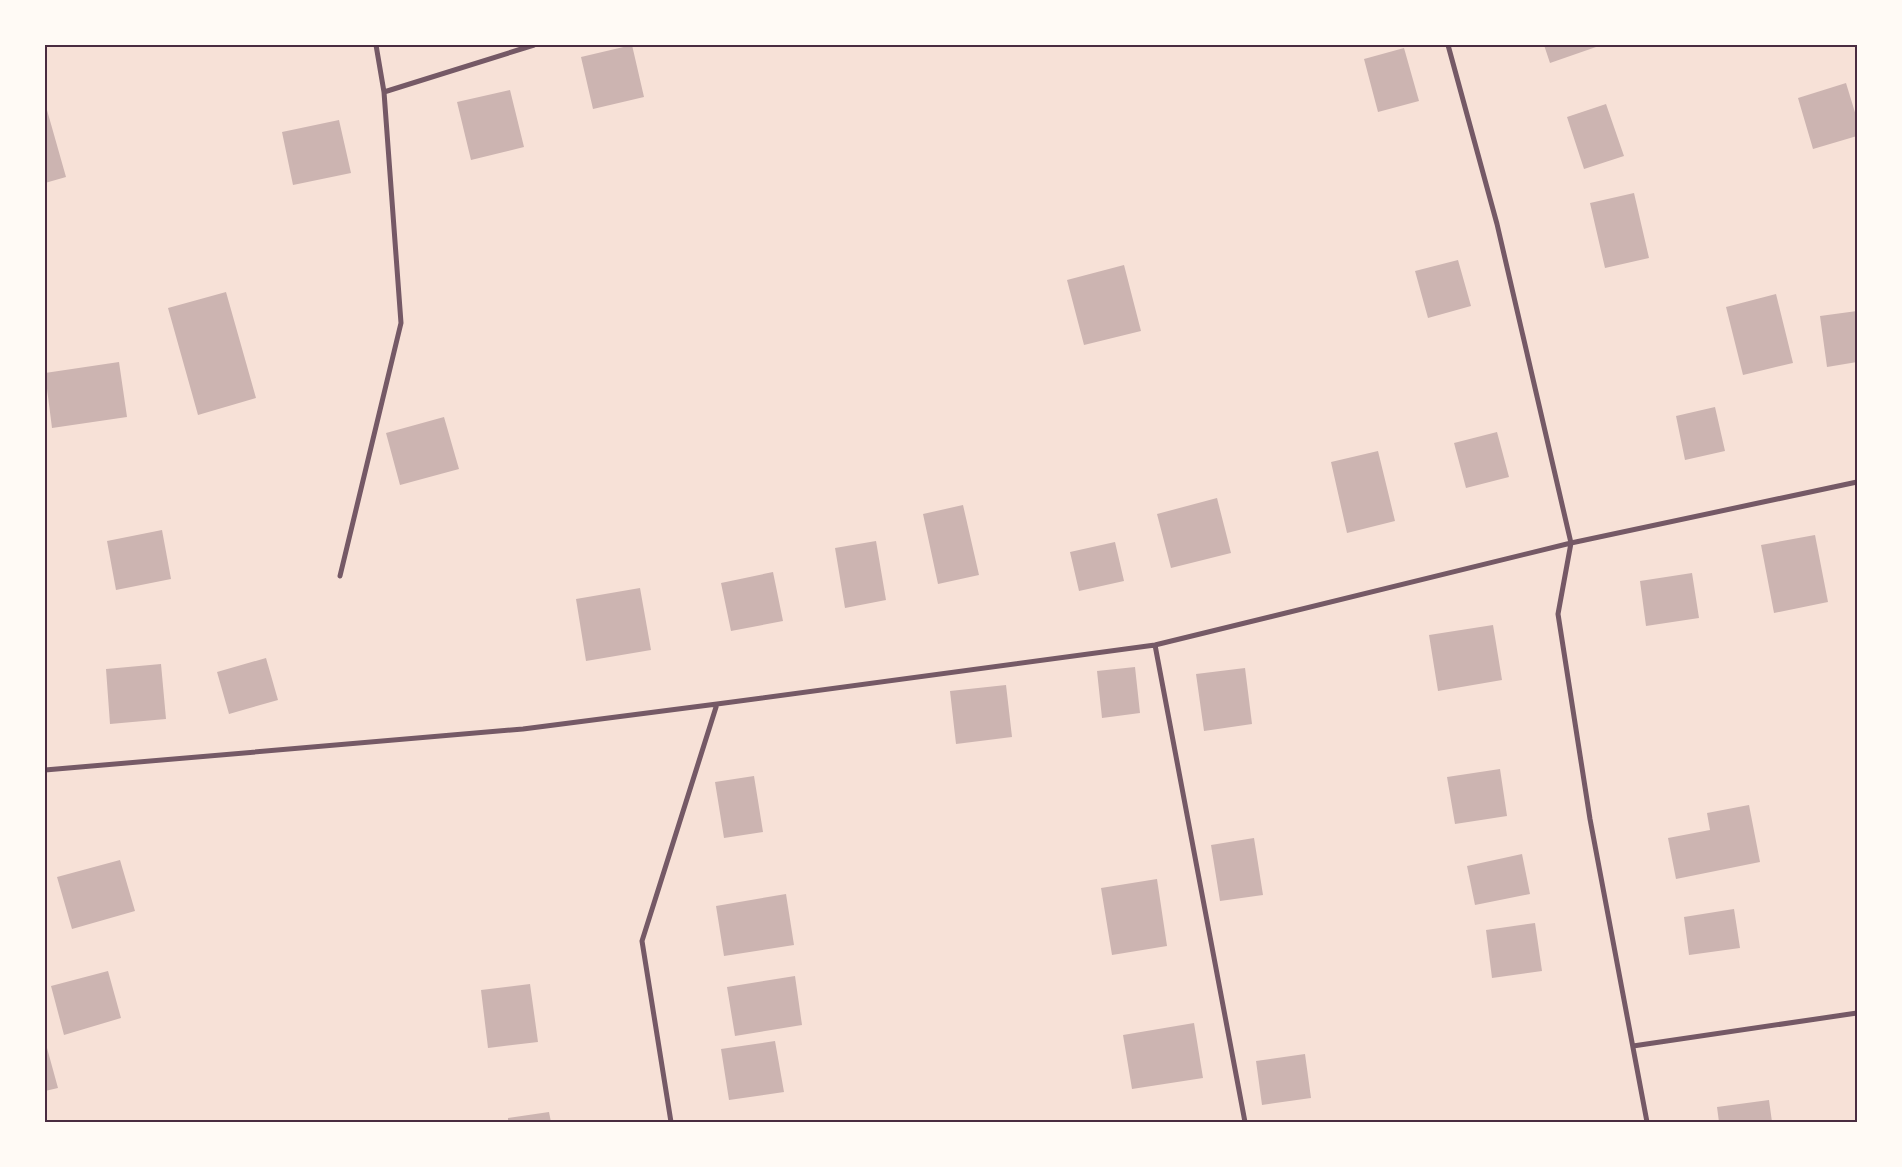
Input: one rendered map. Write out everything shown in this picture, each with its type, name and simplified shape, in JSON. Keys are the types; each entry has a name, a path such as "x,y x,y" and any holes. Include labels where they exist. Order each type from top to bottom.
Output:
{"street":[{"path":"340,576 402,323 384,92 376,45"},
{"path":"384,92 534,45"},
{"path":"1448,45 1497,224 1571,543 1558,614 1590,818 1647,1122"},
{"path":"45,770 523,728 1155,645 1571,543 1857,482"},
{"path":"1155,645 1245,1122"},
{"path":"671,1122 642,941 717,704"},
{"path":"1633,1046 1857,1013"}],"building":[{"path":"632,45 644,97 593,109 581,57"},
{"path":"1544,45 1595,45 1596,47 1550,63"},
{"path":"1404,48 1419,101 1378,112 1364,59"},
{"path":"1846,83 1857,119 1857,136 1813,149 1798,98"},
{"path":"510,90 524,147 471,160 457,102"},
{"path":"45,103 66,177 45,183"},
{"path":"1606,104 1624,156 1584,169 1567,117"},
{"path":"339,120 351,173 293,185 282,132"},
{"path":"1634,193 1649,258 1605,268 1590,203"},
{"path":"1458,260 1471,306 1428,318 1415,271"},
{"path":"1124,265 1141,331 1084,345 1067,280"},
{"path":"226,292 256,398 198,415 168,308"},
{"path":"1776,294 1793,363 1743,375 1726,307"},
{"path":"1857,311 1857,362 1827,367 1820,316"},
{"path":"119,362 127,417 52,428 45,373"},
{"path":"1715,407 1725,451 1685,460 1676,416"},
{"path":"444,417 459,469 400,485 386,433"},
{"path":"1497,432 1509,477 1466,488 1454,443"},
{"path":"1378,451 1395,521 1347,533 1331,462"},
{"path":"1217,498 1231,553 1171,568 1157,514"},
{"path":"963,505 979,575 938,584 923,514"},
{"path":"162,530 171,579 116,590 107,541"},
{"path":"1815,535 1828,602 1774,613 1761,545"},
{"path":"876,541 886,600 845,608 835,548"},
{"path":"1115,542 1124,581 1079,591 1070,552"},
{"path":"773,572 783,621 731,631 721,583"},
{"path":"1692,573 1699,618 1646,626 1640,581"},
{"path":"640,588 651,650 586,661 576,599"},
{"path":"1493,625 1502,680 1438,691 1429,635"},
{"path":"266,658 278,700 229,714 217,672"},
{"path":"161,664 166,719 110,724 106,669"},
{"path":"1135,667 1140,713 1102,718 1097,671"},
{"path":"1245,668 1252,724 1204,731 1196,674"},
{"path":"1006,685 1012,737 956,744 950,691"},
{"path":"1500,769 1507,816 1455,824 1447,777"},
{"path":"754,776 763,832 724,838 715,782"},
{"path":"1749,805 1760,862 1676,879 1668,838 1710,830 1707,813"},
{"path":"1254,838 1263,895 1220,901 1211,845"},
{"path":"1522,854 1530,894 1475,905 1467,866"},
{"path":"120,860 135,911 72,929 57,877"},
{"path":"1157,879 1167,946 1112,955 1101,888"},
{"path":"786,894 794,945 724,956 716,906"},
{"path":"1734,909 1740,948 1689,955 1684,917"},
{"path":"1535,923 1542,971 1492,978 1486,930"},
{"path":"108,971 121,1018 64,1035 51,986"},
{"path":"795,976 802,1025 735,1036 727,987"},
{"path":"530,984 538,1042 488,1048 481,990"},
{"path":"1194,1023 1203,1078 1132,1089 1123,1035"},
{"path":"775,1041 784,1092 729,1100 721,1049"},
{"path":"45,1048 47,1048 58,1088 45,1091"},
{"path":"1305,1054 1311,1098 1262,1105 1256,1061"},
{"path":"1769,1100 1772,1122 1719,1122 1717,1107"},
{"path":"549,1112 551,1122 508,1122 508,1118"}]}
